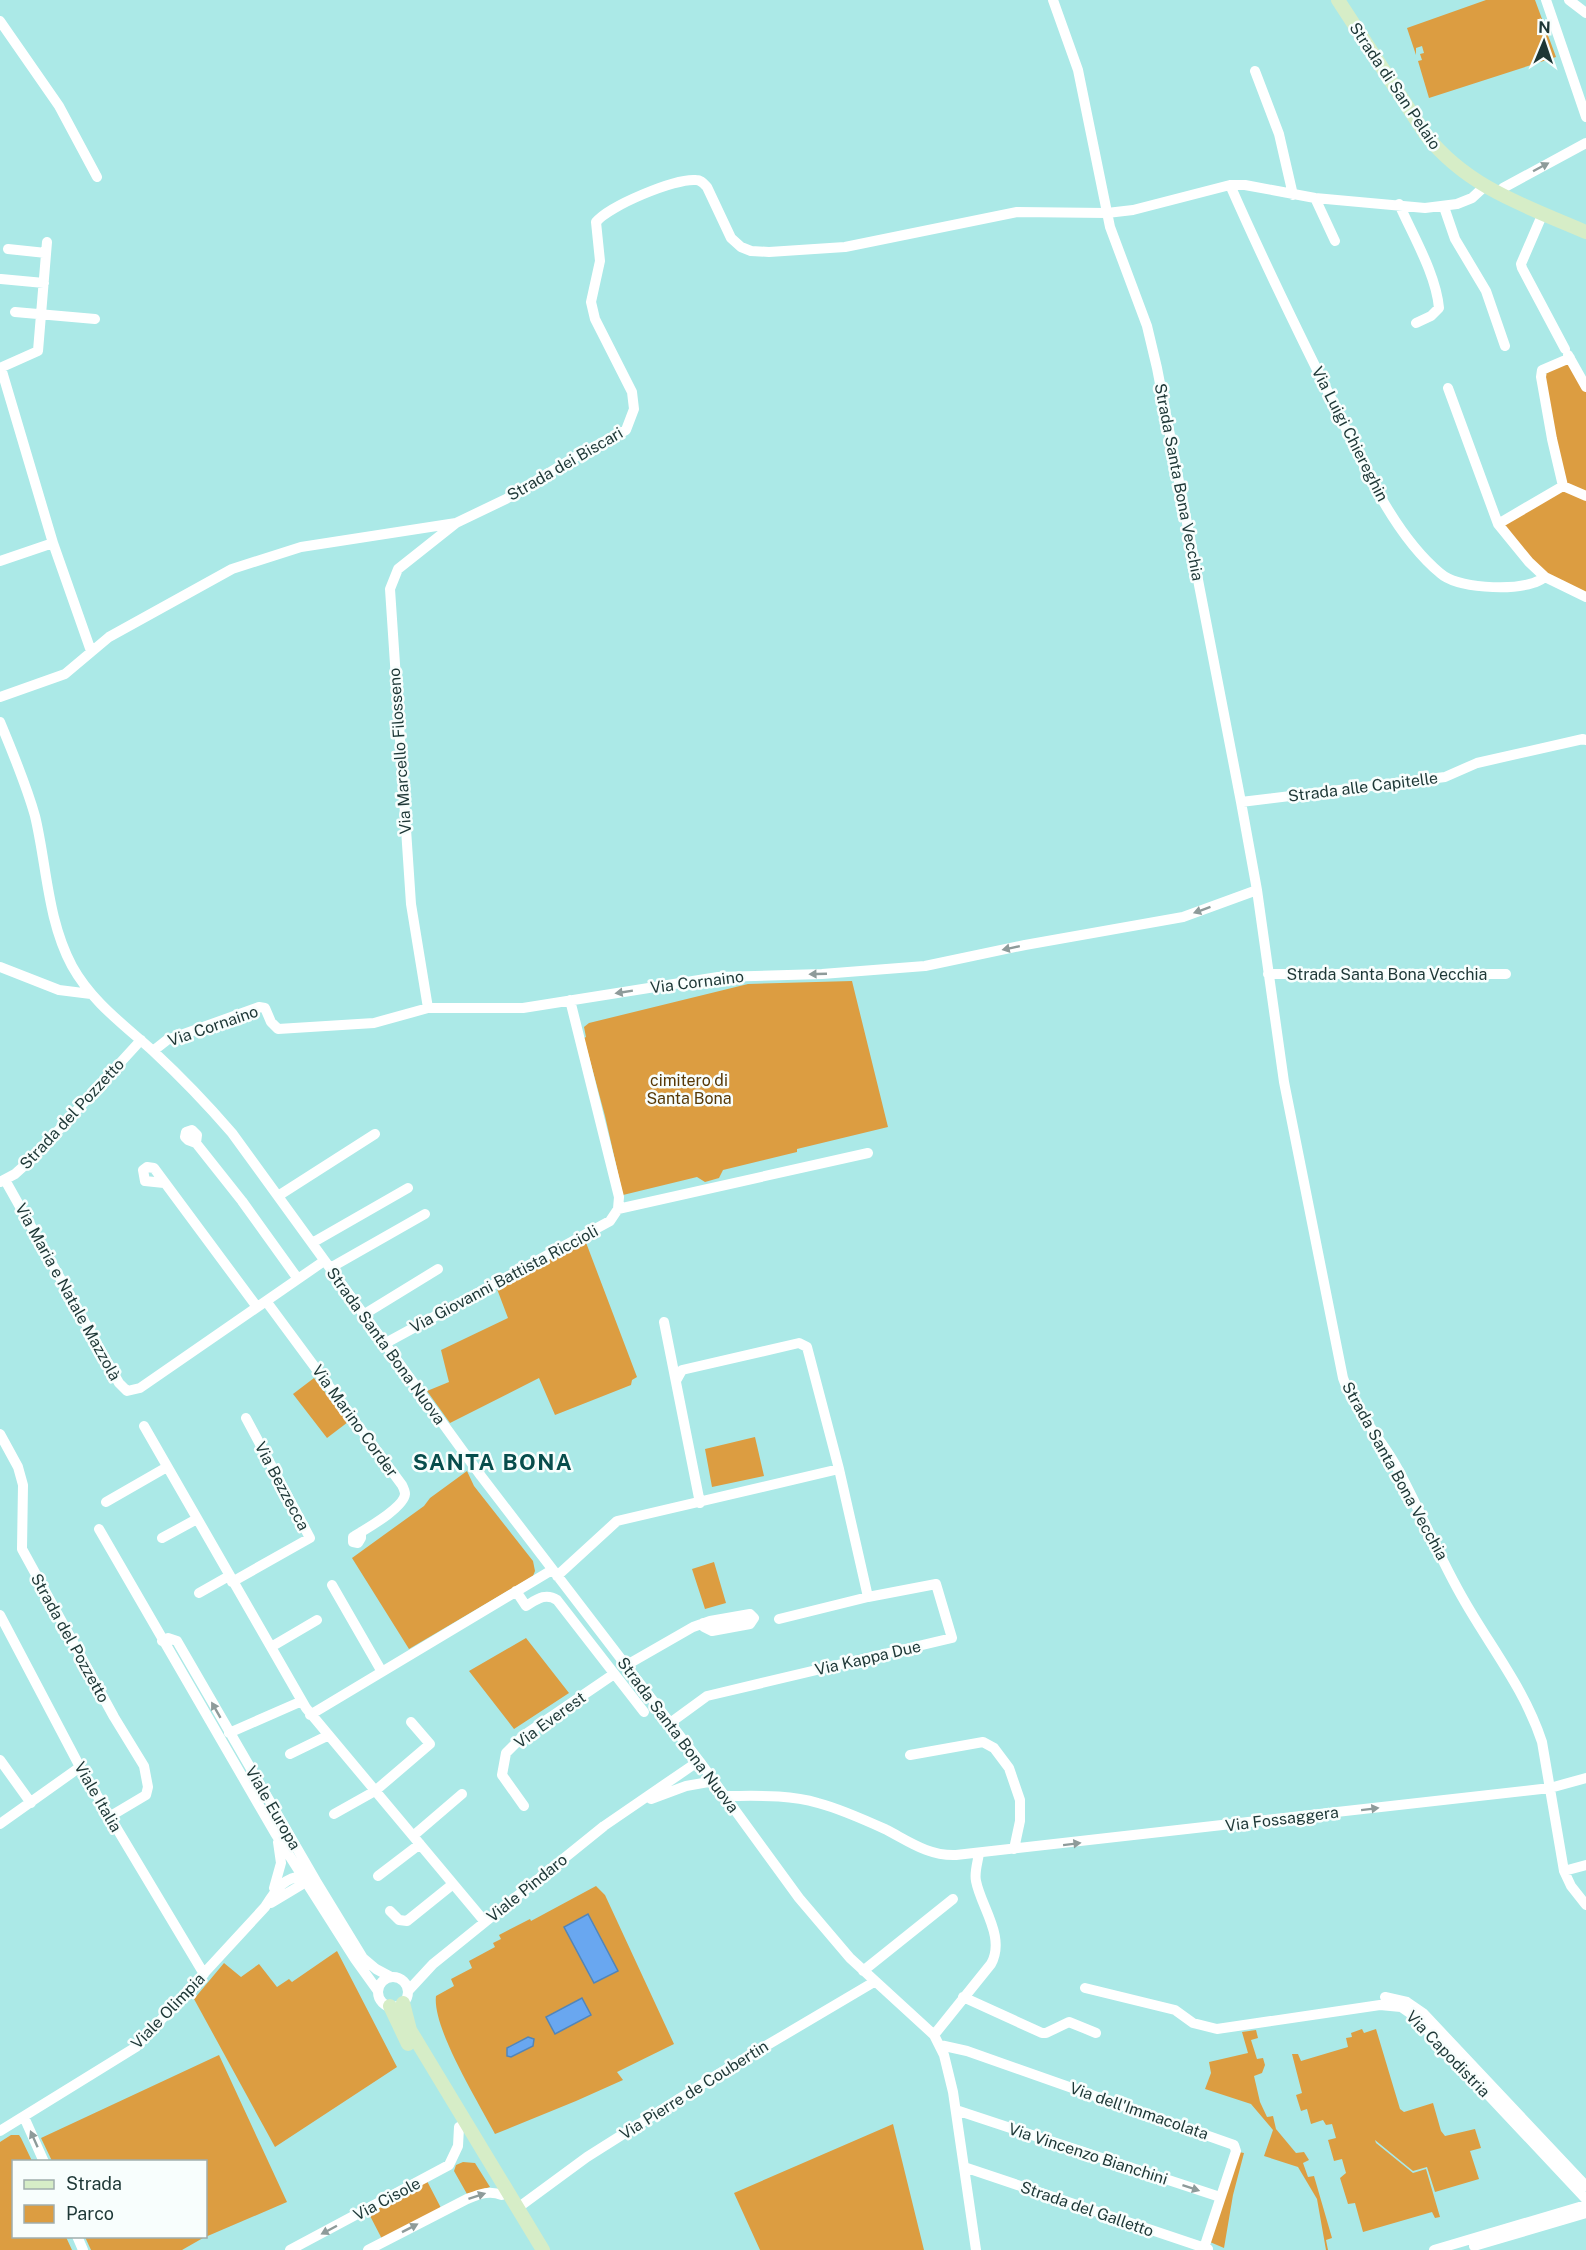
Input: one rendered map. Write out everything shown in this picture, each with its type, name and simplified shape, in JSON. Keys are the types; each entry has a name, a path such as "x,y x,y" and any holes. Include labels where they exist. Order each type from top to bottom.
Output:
{"main road":[{"name":"Strada di San Pelaio","path":"1338,0 1426,135 1449,162 1498,194 1586,232"},
{"name":"Viale Europa","path":"400,2000 401,2032 535,2250"},
{"name":"Viale Europa","path":"400,2000 410,2030 543,2250"}],"street":[{"name":"Strada Santa Bona Vecchia","path":"1053,0 1077,70 1107,213 1148,326 1257,890 1284,1082 1346,1385 1353,1401 1394,1462 1465,1601 1511,1674 1538,1728 1564,1871 1571,1886 1586,1905"},
{"path":"1546,0 1586,117"},
{"path":"1569,0 1586,13"},
{"path":"0,21 59,106 97,177"},
{"path":"1255,71 1279,134 1293,195"},
{"path":"1498,194 1503,188 1586,143"},
{"name":"Strada dei Biscari","path":"0,697 64,674 109,637 232,569 301,547 456,523 506,499 575,457 618,435 628,426 634,409 632,392 595,319 591,302 600,261 596,222 602,215 646,192 693,179 701,181 707,187 731,238 741,247 751,251 769,252 845,247 1017,212 1107,213 1133,210 1194,192 1230,185 1245,185 1315,198 1425,208 1444,207 1472,198 1485,186"},
{"name":"Via Luigi Chiereghin","path":"1230,185 1268,271 1376,488 1410,540 1441,575 1467,584 1498,587 1534,583 1545,577"},
{"path":"1315,198 1335,241"},
{"path":"1399,204 1430,273 1438,300 1439,308 1431,316 1416,323"},
{"path":"1444,207 1455,239 1486,291 1505,346"},
{"path":"1543,213 1521,264 1586,387"},
{"path":"8,249 47,247 38,351 1,368 53,543 92,651"},
{"path":"1,279 44,283"},
{"path":"15,312 95,319"},
{"path":"1563,486 1541,377 1542,370 1568,354"},
{"path":"1448,388 1498,524 1529,562 1545,577 1586,597"},
{"path":"1498,524 1563,486"},
{"path":"1563,486 1586,496"},
{"name":"Via Marcello Filosseno","path":"428,1008 411,904 390,589 398,569 456,523"},
{"path":"0,561 53,543"},
{"name":"Strada Santa Bona Nuova","path":"0,722 33,809 57,930 73,968 91,994 104,1009 153,1051 209,1106 232,1133 384,1344 625,1666 685,1742 799,1898 863,1971 937,2040"},
{"name":"Strada alle Capitelle","path":"1241,802 1445,777 1477,763 1556,743 1586,740"},
{"name":"Via Cornaino","path":"153,1051 167,1040 259,1007 266,1008 272,1022 279,1029 374,1023 428,1008 523,1008 718,976 822,974 926,966 1025,945 1184,917 1257,890"},
{"path":"0,967 59,990 91,994"},
{"name":"Strada Santa Bona Vecchia","path":"1268,974 1506,974"},
{"path":"570,1000 619,1197 618,1209"},
{"name":"Strada del Pozzetto","path":"2,1181 35,1156 141,1040"},
{"path":"278,1196 375,1134"},
{"path":"196,1143 242,1201 298,1279"},
{"name":"Via Giovanni Battista Riccioli","path":"384,1344 610,1221 618,1209 868,1153"},
{"name":"Via Maria e Natale Mazzolà","path":"2,1181 118,1383 127,1391 140,1388 298,1279 425,1214"},
{"path":"164,1183 262,1304"},
{"path":"312,1243 408,1188"},
{"path":"363,1315 438,1269"},
{"name":"Via Marino Corder","path":"262,1304 402,1485 405,1493 403,1499 391,1512 361,1532"},
{"path":"664,1322 700,1503"},
{"path":"677,1379 682,1370 799,1343 807,1347 839,1470 868,1597 778,1619"},
{"name":"Via Bezzecca","path":"199,1593 310,1538 246,1418"},
{"path":"144,1426 310,1715 485,1922"},
{"name":"Strada del Pozzetto","path":"0,1434 18,1467 23,1485 22,1549 114,1717 140,1758 146,1774 148,1786 146,1795 109,1817"},
{"path":"106,1502 167,1467"},
{"path":"310,1715 516,1592 555,1573 617,1521 839,1470"},
{"path":"162,1538 197,1519"},
{"name":"Viale Europa","path":"99,1529 162,1641 275,1833 308,1877 365,1960 404,1982 400,2000 380,1999 378,1991 321,1904 308,1877 177,1641 168,1638 162,1641"},
{"name":"Via Kappa Due","path":"670,1723 707,1696 952,1638 936,1584 868,1597"},
{"path":"332,1585 382,1672"},
{"path":"516,1592 526,1606 540,1597 547,1596 557,1600 644,1712"},
{"name":"Viale Italia","path":"0,1615 80,1767 204,1974"},
{"path":"271,1647 317,1620"},
{"path":"625,1666 703,1623"},
{"name":"Via Everest","path":"524,1806 502,1775 506,1753 523,1736 614,1674"},
{"path":"229,1733 302,1701"},
{"path":"334,1814 375,1791 430,1744 411,1722"},
{"path":"291,1754 327,1736"},
{"path":"680,1774 686,1758 685,1742"},
{"path":"910,1755 983,1742 994,1748 1009,1768 1020,1800 1020,1821 1014,1849"},
{"path":"0,1760 31,1803"},
{"name":"Viale Pindaro","path":"400,2000 427,1969 629,1808 680,1774 702,1765"},
{"name":"Viale Pindaro","path":"660,1794 702,1765"},
{"path":"0,1824 80,1767"},
{"name":"Via Fossaggera","path":"725,1796 806,1800 868,1821 933,1853 947,1856 1550,1788 1586,1778"},
{"name":"Viale Pindaro","path":"629,1808 660,1794 714,1781"},
{"path":"378,1876 462,1794"},
{"path":"265,1907 277,1882 281,1863 275,1833"},
{"path":"976,2250 956,2110 948,2070 937,2040 963,1997 991,1964 995,1954 992,1928 976,1879 979,1853"},
{"path":"1564,1871 1586,1865"},
{"name":"Viale Olimpia","path":"0,2131 136,2047 265,1907 281,1884 294,1877 308,1877"},
{"path":"265,1907 308,1877"},
{"path":"390,1911 399,1920 407,1921 453,1884"},
{"path":"281,1896 288,1893 304,1894 321,1904"},
{"path":"863,1971 952,1899"},
{"name":"Viale Pindaro","path":"395,1978 427,1969"},
{"path":"378,1991 382,1982 395,1978"},
{"name":"Via Pierre de Coubertin","path":"519,2207 587,2157 720,2073 874,1982"},
{"name":"Via Capodistria","path":"1085,1988 1175,2010 1198,2025 1216,2029 1380,2005 1401,2007 1414,2016 1586,2199"},
{"path":"963,1997 1042,2033 1069,2022 1096,2033"},
{"name":"Via Capodistria","path":"1198,2025 1380,1998 1394,1998 1407,2002 1423,2013 1586,2186"},
{"name":"Via dell'Immacolata","path":"937,2040 1231,2142 1236,2151 1220,2198 1207,2249"},
{"name":"Via Vincenzo Bianchini","path":"956,2110 1220,2198"},
{"path":"24,2117 43,2160"},
{"name":"Via Cisole","path":"290,2250 449,2165 458,2146 459,2127"},
{"name":"Strada del Galletto","path":"964,2167 1207,2249"},
{"path":"1574,2186 1580,2214"},
{"path":"368,2250 481,2193 493,2192 502,2195"},
{"path":"1460,2250 1580,2214 1586,2205"},
{"path":"1434,2250 1472,2245"}],"green space":[{"path":"1486,0 1535,0 1556,57 1429,98 1418,61 1422,60 1420,54 1424,53 1422,46 1416,48 1416,55 1407,28"},
{"path":"1570,358 1586,387 1586,597 1553,582 1498,524 1563,486 1541,377"},
{"name":"cimitero di Santa Bona","path":"852,981 888,1127 723,1170 719,1178 705,1182 697,1177 623,1195 584,1038 586,1037 584,1027 589,1023 748,984"},
{"path":"582,1232 637,1377 632,1380 631,1385 555,1415 539,1378 450,1423 427,1391 449,1382 441,1350 508,1318 497,1289 538,1267 534,1258"},
{"path":"314,1378 348,1422 327,1438 293,1394"},
{"path":"755,1437 764,1476 712,1487 705,1449"},
{"path":"467,1471 474,1486 533,1561 535,1571 533,1576 409,1649 352,1558 424,1506 430,1498"},
{"path":"714,1562 726,1603 705,1609 692,1569"},
{"path":"526,1638 569,1693 514,1729 469,1671"},
{"path":"596,1886 605,1895 674,2044 617,2072 623,2080 495,2134 449,2046 441,2027 436,1996 454,1986 451,1979 472,1968 469,1961 495,1947 493,1943 501,1939 499,1935 530,1919 531,1921"},
{"path":"337,1951 397,2067 275,2147 194,1999 224,1963 241,1977 259,1964 277,1987 289,1979 292,1982"},
{"path":"1362,2029 1364,2033 1376,2029 1400,2109 1404,2112 1433,2103 1441,2131 1445,2136 1475,2129 1481,2148 1470,2151 1479,2179 1435,2192 1427,2167 1413,2171 1375,2140 1413,2173 1426,2169 1440,2217 1435,2218 1432,2212 1363,2232 1355,2203 1348,2204 1340,2178 1346,2173 1342,2159 1334,2161 1328,2140 1336,2138 1332,2124 1326,2125 1323,2120 1311,2124 1307,2109 1301,2111 1296,2095 1302,2093 1292,2054 1298,2054 1301,2061 1348,2047 1346,2038 1352,2037 1351,2033"},
{"path":"1256,2030 1258,2038 1251,2040 1257,2059 1263,2058 1265,2065 1262,2073 1254,2076 1260,2102 1267,2117 1273,2116 1276,2129 1296,2153 1304,2152 1309,2160 1303,2163 1308,2177 1314,2176 1332,2238 1326,2240 1328,2250 1326,2250 1317,2199 1298,2167 1264,2156 1273,2130 1251,2104 1205,2089 1211,2073 1209,2062 1248,2053 1242,2032"},
{"path":"219,2055 287,2202 207,2236 207,2160 52,2160 41,2138"},
{"path":"893,2124 924,2250 760,2250 734,2193"},
{"path":"11,2135 19,2135 32,2160 12,2160 12,2238 66,2238 72,2250 0,2250 0,2142"},
{"path":"1239,2152 1244,2153 1233,2195 1224,2248 1210,2242"},
{"path":"463,2162 475,2163 490,2187 467,2194 454,2171 456,2165"},
{"path":"427,2181 441,2208 382,2239 368,2212"},
{"path":"85,2238 203,2238 182,2250 91,2250"}],"water":[{"path":"588,1914 618,1971 594,1983 564,1927"},
{"path":"582,1998 591,2015 555,2034 546,2017"},
{"path":"528,2037 534,2039 533,2046 511,2057 507,2056 507,2048"}],"district":[{"name":"SANTA BONA","path":"493,1462"}]}
